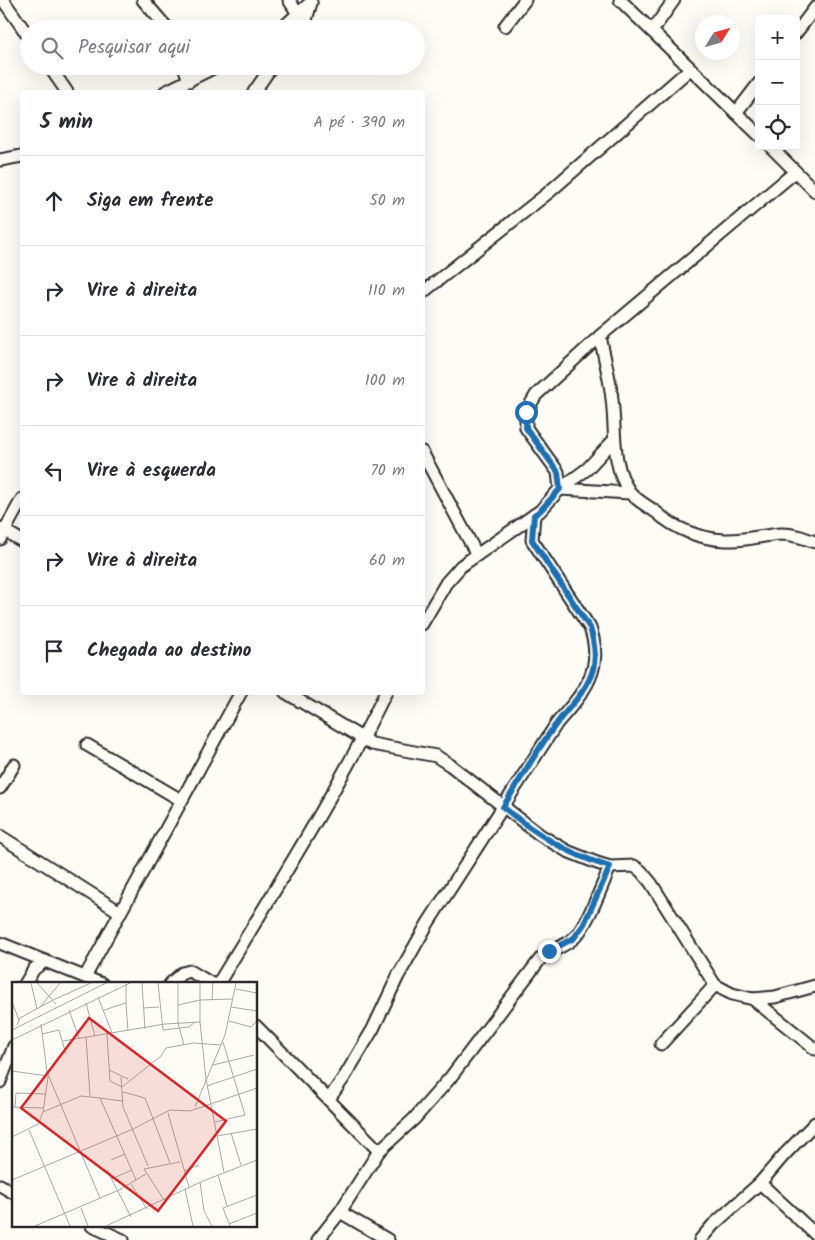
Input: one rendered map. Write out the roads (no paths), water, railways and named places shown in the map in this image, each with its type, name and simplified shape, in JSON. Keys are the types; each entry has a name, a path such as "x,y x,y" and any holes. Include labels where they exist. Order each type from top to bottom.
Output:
{"street":[{"path":"3,0 20,24"},
{"path":"143,0 160,20"},
{"path":"288,0 298,14"},
{"path":"505,26 525,0"},
{"path":"620,0 755,131"},
{"path":"652,31 674,0"},
{"path":"292,20 312,1"},
{"path":"306,20 312,1"},
{"path":"800,28 815,8"},
{"path":"425,291 548,193 690,69"},
{"path":"55,75 66,90"},
{"path":"187,75 189,81"},
{"path":"169,90 200,75"},
{"path":"255,90 266,75"},
{"path":"736,113 755,88"},
{"path":"774,150 815,191"},
{"path":"0,160 20,156"},
{"path":"560,489 558,472 526,428 526,412 536,395 600,336 795,172"},
{"path":"600,336 611,388 614,440 619,467 630,493 666,521 686,531 703,536 725,540 782,534 796,535 815,542"},
{"path":"425,619 446,582 461,566 540,511 560,489 588,469 614,440"},
{"path":"425,458 477,555"},
{"path":"560,489 630,493"},
{"path":"20,502 2,533 20,540"},
{"path":"329,1099 346,1076 373,1029 398,976 428,923 556,723 580,696 594,667 594,639 590,628 532,540 534,515"},
{"path":"508,533 532,540"},
{"path":"84,977 239,695"},
{"path":"290,695 372,744 436,756 498,801 528,827 567,851 610,867 634,866 651,883 715,985 732,994 753,999 775,997 815,986"},
{"path":"219,982 307,838 363,739 385,695"},
{"path":"87,745 181,800"},
{"path":"0,788 14,765"},
{"path":"0,836 120,912"},
{"path":"318,1240 340,1212 379,1151 414,1119 450,1078 541,958 549,951 574,938 584,924 610,867"},
{"path":"0,943 97,982"},
{"path":"25,982 34,969 45,962"},
{"path":"172,982 182,973 190,971 209,982"},
{"path":"661,1044 715,985"},
{"path":"753,999 815,1048"},
{"path":"258,1028 379,1151"},
{"path":"0,1082 12,1051"},
{"path":"700,1240 713,1225 760,1183 784,1154 815,1122"},
{"path":"760,1183 815,1234"},
{"path":"0,1185 12,1192"},
{"path":"340,1212 388,1240"},
{"path":"96,1228 123,1240"}]}
